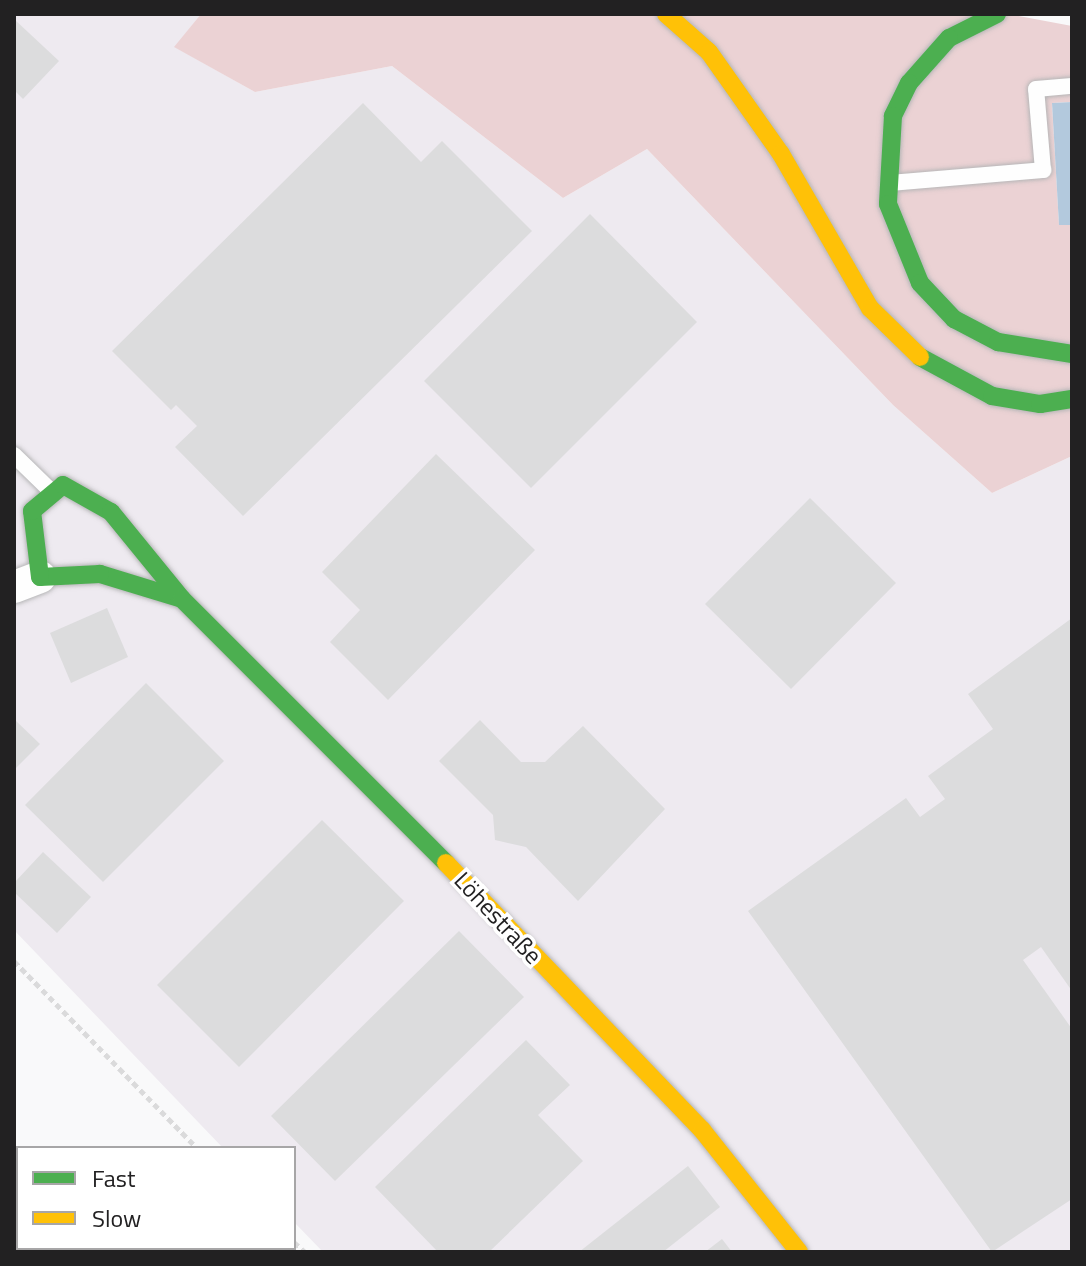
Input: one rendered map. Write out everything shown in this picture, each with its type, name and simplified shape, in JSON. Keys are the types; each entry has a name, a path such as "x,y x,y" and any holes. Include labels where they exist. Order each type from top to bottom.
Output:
{"main road":[{"path":"666,14 709,52 781,154 870,308 907,347 942,373 992,396 1040,404 1072,399"},
{"path":"997,14 949,38 909,83 893,116 888,204 901,245 920,283 954,319 998,342 1042,353 1072,354"},
{"name":"Löhestraße","path":"53,493 63,485 95,499 182,599 356,768 702,1130 799,1252"},
{"path":"32,511 53,493"},
{"name":"Löhestraße","path":"32,511 27,582 100,574 136,581 182,599"}],"lane":[{"path":"888,183 1043,170 1036,89 1072,86"},
{"path":"14,455 53,493"},
{"path":"14,495 32,511"}],"path":[{"path":"14,961 195,1146"}],"shaded area":[{"path":"14,14 201,14 175,47 255,92 392,66 563,198 647,149 893,405 992,493 1072,456 1072,1252 323,1252 296,1224 296,1146 221,1146 14,930"},
{"path":"201,14 1008,14 1072,26 1072,102 1052,103 1059,225 1072,225 1072,456 992,493 893,405 647,149 563,198 392,66 255,92 174,47"}],"water":[{"path":"1072,102 1072,225 1059,225 1052,103"}],"building":[{"path":"14,19 59,61 23,99 14,90"},
{"path":"363,103 421,162 442,141 532,231 243,516 175,447 197,426 176,405 171,410 112,351"},
{"path":"590,214 697,322 531,488 424,381"},
{"path":"436,454 535,550 388,700 330,642 360,610 322,572"},
{"path":"810,498 896,583 791,689 705,604"},
{"path":"107,608 128,657 71,683 50,633"},
{"path":"1072,618 1072,991 1041,947 1023,960 1072,1029 1072,1199 992,1252 748,911 906,798 920,817 945,799 928,776 993,729 968,694"},
{"path":"146,683 224,761 103,882 25,805"},
{"path":"14,719 40,744 14,770"},
{"path":"480,720 521,762 545,762 583,726 665,809 578,901 526,847 495,840 493,815 439,761"},
{"path":"322,820 404,901 239,1067 157,985"},
{"path":"43,852 91,897 57,933 14,892 14,883"},
{"path":"459,931 524,997 335,1181 271,1116"},
{"path":"526,1040 570,1085 538,1115 583,1161 489,1252 438,1252 375,1187"},
{"path":"688,1166 720,1207 663,1252 579,1252"},
{"path":"722,1239 732,1252 705,1252"}],"traffic: fast":[{"path":"997,14 949,38 909,83 893,116 888,204 920,283 954,319 998,342 1072,354"},
{"path":"920,357 992,396 1040,404 1072,399"},
{"path":"182,599 100,574 40,577 32,511 63,485 111,512 182,599 446,863"}],"traffic: slow":[{"path":"666,14 709,52 781,154 870,308 920,357"},
{"path":"446,863 702,1130 799,1252"}]}
